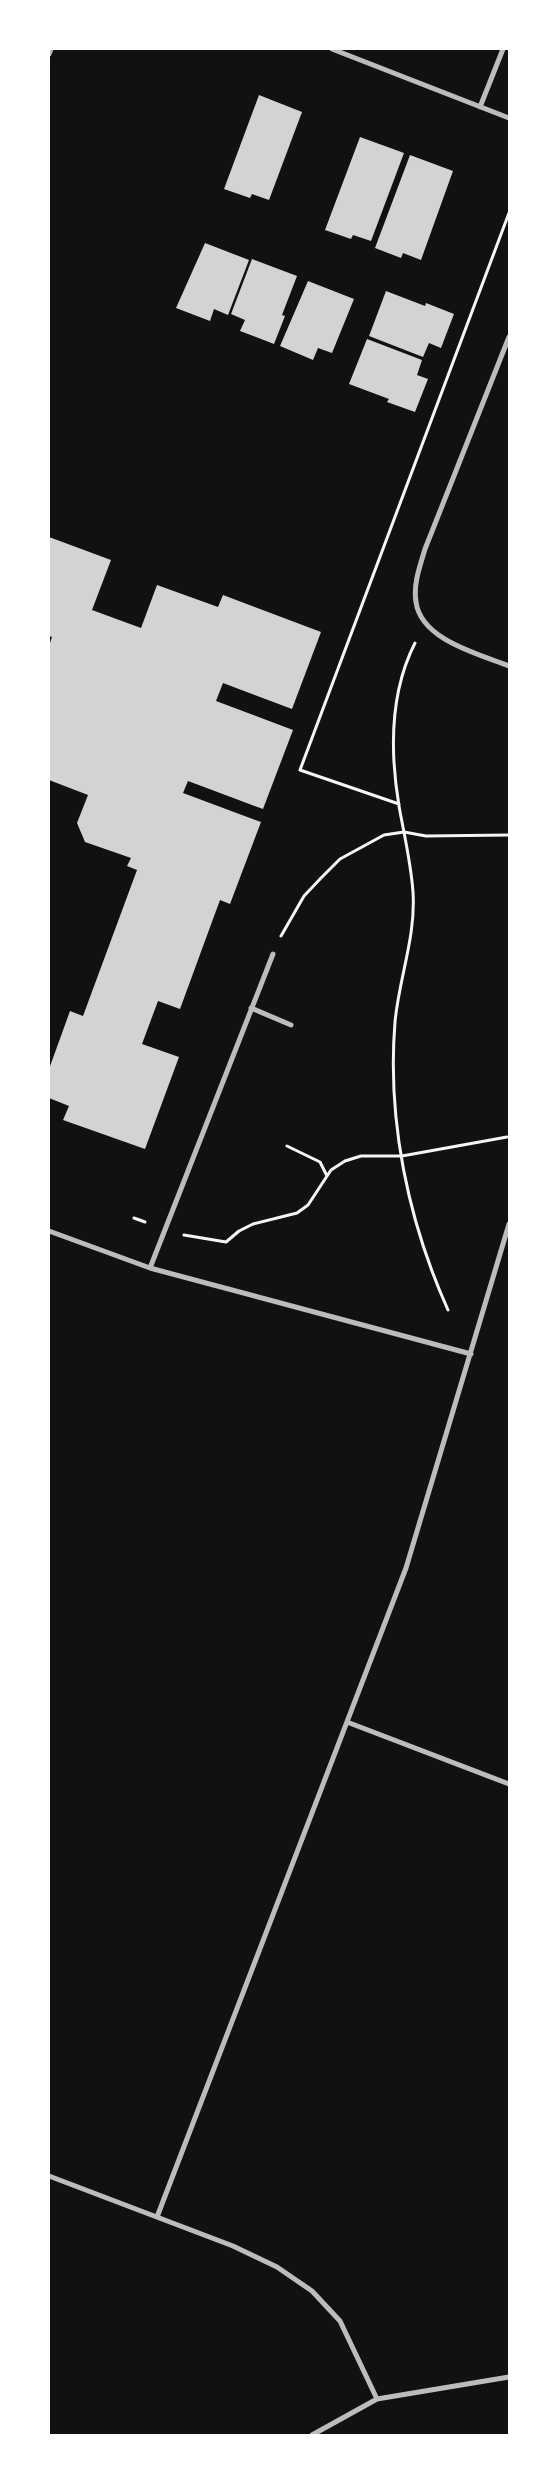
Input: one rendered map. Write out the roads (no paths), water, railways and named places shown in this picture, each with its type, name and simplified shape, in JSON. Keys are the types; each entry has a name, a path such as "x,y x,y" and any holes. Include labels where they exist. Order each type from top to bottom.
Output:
{"street":[{"path":"49,54 51,49"},
{"path":"332,49 509,118"},
{"path":"480,107 503,49"},
{"path":"509,337 416,580 416,603 425,622 435,634 509,666"},
{"path":"150,1268 273,954"},
{"path":"251,1008 291,1025"},
{"path":"157,2217 406,1568 509,1224"},
{"path":"49,1231 150,1268 471,1354"},
{"path":"347,1722 509,1784"},
{"path":"49,2176 233,2246 268,2262 312,2291 340,2322 377,2399"},
{"path":"312,2435 377,2399 509,2376"}]}
